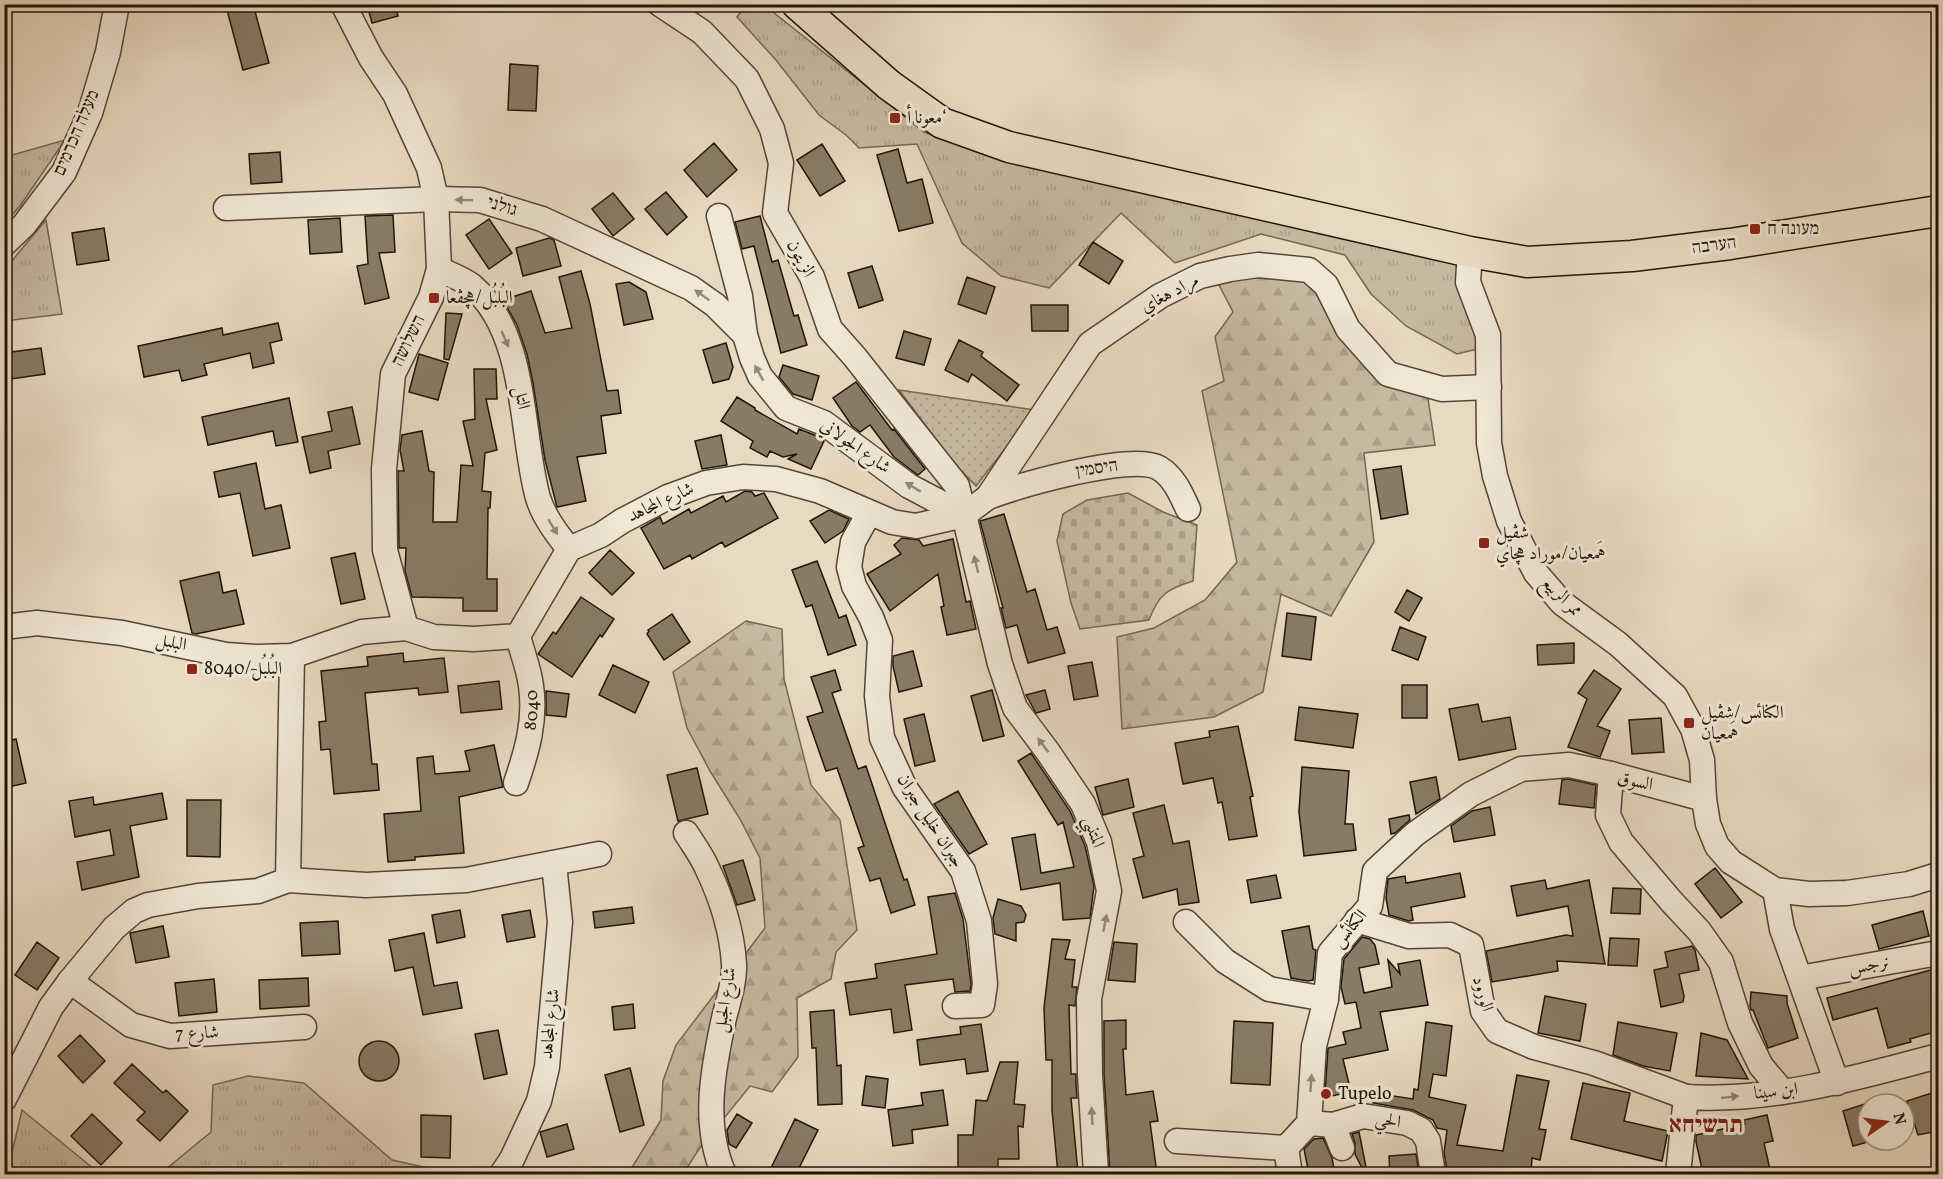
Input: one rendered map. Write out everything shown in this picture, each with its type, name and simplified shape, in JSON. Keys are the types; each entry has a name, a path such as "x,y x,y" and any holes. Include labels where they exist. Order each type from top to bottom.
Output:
{"main road":[{"name":"הערבה","path":"797,4 890,85 942,123 1010,147 1470,252 1527,262 1632,256 1730,244 1938,211"}],"street":[{"name":"מעלה הכרמים","path":"4,244 24,225 64,172 90,113 108,51 117,4"},
{"name":"השלושה","path":"343,4 372,58 395,94 429,168 436,199 439,269 431,297 393,374 384,469 385,550 406,628"},
{"name":"الزيتون","path":"660,4 702,32 747,79 772,129 780,163 775,213 812,277 830,329 957,486 964,515"},
{"name":"גולני","path":"226,208 436,199 480,200 542,219 691,288 715,304 744,335"},
{"path":"719,216 740,296 744,335"},
{"name":"ممر الربيع","path":"1470,252 1468,282 1488,335 1489,443 1495,476 1509,521 1536,573 1562,603 1618,644 1675,696 1693,729 1702,760 1704,800"},
{"name":"مراد هغاي","path":"964,515 988,497 1090,344 1160,296 1200,276 1230,268 1258,265 1309,270 1326,285 1348,329 1388,374 1442,389 1489,387"},
{"name":"التل","path":"439,269 471,285 494,310 510,349 521,395 539,499 556,533 569,549"},
{"name":"شارع الجولاني","path":"744,335 760,376 786,408 824,423 909,486 964,515"},
{"name":"היסמין","path":"988,497 1066,474 1130,463 1158,467 1178,486 1188,509"},
{"name":"شارع المجاهد","path":"569,549 602,535 622,521 668,497 706,483 743,477 776,479 820,491 892,522 916,525 964,515"},
{"name":"جبران خليل جبران","path":"869,513 854,542 849,567 854,586 871,616 880,640 877,696 882,738 904,788 963,870 979,921 984,984 982,1005 955,1006"},
{"name":"المتنبي","path":"964,515 1000,664 1015,708 1083,804 1099,842 1109,891 1089,999 1090,1075 1096,1174"},
{"path":"406,628 444,638 474,639 518,636 569,549"},
{"name":"البلبل","path":"4,627 37,624 122,633 226,655 257,657 292,656 362,632 406,628"},
{"name":"8040","path":"516,783 528,750 533,710 531,684 518,636"},
{"path":"288,880 292,656"},
{"name":"الكنائس","path":"1309,1123 1314,1046 1326,999 1330,953 1370,906 1375,871 1415,834 1471,795 1521,769 1569,765 1611,774"},
{"name":"السوق","path":"1704,800 1611,774 1608,815 1621,842 1699,931 1721,962 1740,1023 1761,1066 1783,1092"},
{"path":"1704,800 1708,824 1718,846 1731,862 1775,890 1809,894 1847,893 1909,884 1938,875"},
{"name":"شارع الجبل","path":"686,833 707,867 727,920 734,966 713,1079 712,1133 718,1171"},
{"path":"4,1099 51,1007 70,981 114,928 134,911 148,905 198,896 258,891 288,880 366,885 455,880 554,864 599,854"},
{"name":"شارع المجاهد","path":"502,1174 512,1159 539,1101 547,1067 560,922 554,864"},
{"path":"1775,890 1782,929 1837,1083"},
{"name":"الورود","path":"1356,920 1409,936 1450,935 1471,945 1483,1011 1497,1031 1534,1047 1594,1063 1686,1097"},
{"path":"1186,922 1225,961 1269,989 1326,999"},
{"name":"نرجس","path":"1800,978 1938,953"},
{"name":"شارع 7","path":"70,981 131,1025 170,1036 304,1027"},
{"name":"ابن سينا","path":"1686,1097 1714,1099 1783,1092 1837,1083 1938,1056"},
{"path":"1678,1174 1686,1097"},
{"name":"الحي","path":"1309,1123 1333,1125 1363,1116 1407,1123 1421,1130 1428,1141 1433,1174"},
{"path":"1286,1148 1309,1123"},
{"path":"1333,1125 1342,1148"},
{"path":"1177,1141 1286,1148"},
{"path":"1286,1148 1290,1174"}],"green space":[{"path":"746,5 764,5 924,132 969,149 1457,254 1486,347 1457,354 1406,326 1371,294 1345,255 1261,234 1175,263 1121,213 1049,288 1001,276 962,243 917,144 859,148 819,115 776,60 737,17"},
{"path":"65,140 20,206 5,223 5,157"},
{"path":"46,220 62,314 5,321 5,269"},
{"path":"1300,271 1358,340 1426,386 1435,445 1364,453 1374,542 1331,616 1281,594 1263,692 1214,717 1122,729 1117,637 1154,628 1205,600 1237,562 1202,391 1224,381 1215,337 1233,312 1217,281"},
{"path":"899,390 1035,410 976,486 953,462"},
{"path":"1128,493 1163,512 1197,525 1193,581 1170,590 1160,598 1149,620 1080,629 1071,603 1057,541 1063,514 1087,500"},
{"path":"746,621 782,629 784,679 811,785 840,820 857,930 836,952 831,979 797,998 798,1057 772,1092 750,1086 699,1149 683,1174 628,1174 661,1120 663,1081 676,1045 765,928 760,858 687,728 673,672"},
{"path":"248,1076 304,1083 392,1160 455,1174 160,1174 211,1132 213,1085"},
{"path":"22,1110 100,1174 7,1174"}],"building":[{"path":"253,4 269,63 243,70 227,10"},
{"path":"367,4 395,4 398,16 372,23"},
{"path":"510,64 538,66 536,111 508,110"},
{"path":"714,143 737,170 707,197 684,170"},
{"path":"822,144 845,181 820,196 797,160"},
{"path":"898,149 907,183 922,179 933,223 899,231 877,155"},
{"path":"280,152 282,182 251,184 249,154"},
{"path":"666,192 687,217 667,235 645,209"},
{"path":"613,193 634,219 613,236 592,209"},
{"path":"393,215 395,252 379,253 389,298 365,304 357,266 368,264 365,216"},
{"path":"760,216 772,262 778,260 794,316 798,315 807,345 781,353 754,246 742,249 735,222"},
{"path":"340,218 342,252 310,254 308,220"},
{"path":"489,219 512,253 489,269 466,235"},
{"path":"104,228 109,260 77,265 72,233"},
{"path":"549,238 554,240 561,266 523,276 516,248"},
{"path":"1093,242 1123,261 1109,284 1079,265"},
{"path":"872,266 883,300 859,308 848,273"},
{"path":"581,271 590,304 607,391 618,390 621,413 601,416 606,453 577,457 586,501 557,507 545,460 527,354 517,325 503,300 531,291 545,333 572,328 559,277"},
{"path":"967,277 995,287 986,314 958,304"},
{"path":"629,282 646,292 653,319 624,325 616,284"},
{"path":"1031,305 1068,305 1068,331 1032,331"},
{"path":"446,313 462,314 449,360 444,359"},
{"path":"278,323 282,340 270,343 274,363 253,368 250,353 204,364 207,375 182,381 179,370 144,377 138,346 222,328 223,335"},
{"path":"904,331 931,339 924,365 896,358"},
{"path":"959,340 983,352 981,356 1019,385 1007,401 972,374 968,382 945,370"},
{"path":"726,343 733,367 729,379 713,383 703,350"},
{"path":"41,348 45,374 4,380 4,353"},
{"path":"419,354 448,363 438,400 409,392"},
{"path":"783,365 819,376 812,400 793,394 779,377"},
{"path":"474,369 496,369 497,399 486,399 497,450 485,453 482,491 491,492 490,508 488,508 487,579 497,579 497,611 463,611 463,598 412,597 405,571 406,548 399,548 398,471 404,471 400,450 402,435 422,431 429,471 434,472 433,522 457,522 461,465 473,466 463,421 475,419"},
{"path":"856,382 925,469 918,475 894,457 870,425 860,432 852,426 833,398"},
{"path":"737,397 797,434 799,429 824,441 811,469 788,459 797,454 783,457 770,451 767,457 750,448 753,441 721,421"},
{"path":"289,398 298,442 276,446 273,431 208,445 202,417"},
{"path":"352,407 360,444 328,451 331,468 310,473 302,437 332,431 328,412"},
{"path":"721,435 727,465 702,469 695,441"},
{"path":"256,463 265,509 281,505 290,548 253,556 240,493 219,497 214,472"},
{"path":"1401,466 1408,514 1381,519 1373,470"},
{"path":"745,491 752,492 755,496 764,493 778,518 725,547 722,542 692,559 690,555 664,569 641,528 660,517 663,524 689,509 691,513 723,496 726,502"},
{"path":"829,510 849,519 843,531 825,543 810,521"},
{"path":"1004,514 1027,592 1035,589 1047,630 1057,627 1065,653 1028,663 1017,625 1006,628 1001,608 1003,608 980,521"},
{"path":"902,538 919,540 923,546 953,539 966,602 970,601 976,629 947,635 941,607 944,606 938,574 890,611 867,574 901,554 894,545"},
{"path":"610,550 634,573 612,595 589,573"},
{"path":"355,553 365,599 341,604 331,558"},
{"path":"817,561 839,618 846,615 856,645 828,655 812,605 806,607 792,570"},
{"path":"219,572 223,593 236,590 244,624 192,633 180,581"},
{"path":"1407,590 1422,598 1409,621 1395,612"},
{"path":"581,597 614,619 602,637 600,635 572,677 538,654 553,632 556,634"},
{"path":"1287,613 1316,617 1311,660 1282,656"},
{"path":"672,614 690,642 664,660 647,634 648,630"},
{"path":"1400,627 1426,637 1418,660 1392,650"},
{"path":"1574,643 1574,663 1538,665 1537,645"},
{"path":"913,651 922,686 899,692 893,656"},
{"path":"403,653 404,662 444,658 448,692 419,695 418,688 365,693 372,764 377,764 379,790 334,794 330,749 321,750 319,722 326,721 321,671 368,666 367,657"},
{"path":"1092,662 1098,696 1074,700 1068,666"},
{"path":"613,665 649,682 635,713 599,695"},
{"path":"835,670 841,690 832,693 858,769 866,766 904,880 907,879 915,905 891,913 880,878 870,881 858,848 864,846 837,768 826,771 807,717 823,712 811,677"},
{"path":"1594,670 1621,689 1597,726 1610,731 1600,757 1568,747 1587,699 1578,693"},
{"path":"499,681 502,709 461,713 458,686"},
{"path":"1402,685 1427,685 1427,718 1402,718"},
{"path":"992,690 1004,736 983,741 971,696"},
{"path":"1045,690 1050,709 1036,713 1026,695"},
{"path":"546,691 569,694 566,717 546,715"},
{"path":"1478,704 1482,722 1510,717 1516,749 1459,760 1449,709"},
{"path":"1299,707 1358,714 1353,748 1295,740"},
{"path":"924,714 935,761 915,766 904,719"},
{"path":"1661,718 1664,752 1632,754 1629,720"},
{"path":"1238,726 1253,796 1250,797 1257,836 1229,840 1222,802 1218,803 1213,778 1183,784 1175,743 1210,737 1209,731"},
{"path":"16,739 26,783 4,788 4,742"},
{"path":"494,745 503,787 459,797 464,853 388,862 384,814 421,811 417,758 433,756 435,774 470,771 465,751"},
{"path":"1031,753 1070,811 1085,846 1094,886 1090,918 1063,920 1060,883 1021,890 1012,838 1035,834 1041,873 1074,867 1063,822 1058,825 1018,761"},
{"path":"1302,767 1349,771 1345,824 1353,824 1356,850 1304,856 1299,812"},
{"path":"697,768 708,814 678,821 667,775"},
{"path":"1436,777 1440,799 1416,814 1410,782"},
{"path":"1128,779 1134,807 1103,815 1095,787"},
{"path":"1568,779 1596,785 1594,808 1559,804 1562,780"},
{"path":"958,791 987,844 969,854 934,804"},
{"path":"162,793 167,819 130,826 139,877 82,890 77,862 114,855 110,830 75,837 69,801 93,797 94,805"},
{"path":"187,800 221,800 220,857 187,856"},
{"path":"1164,805 1173,844 1189,841 1199,902 1179,905 1177,889 1143,898 1133,859 1144,856 1133,813"},
{"path":"1490,807 1495,835 1454,842 1451,826 1472,811"},
{"path":"1409,815 1410,820 1391,834 1389,819"},
{"path":"743,860 755,900 737,905 723,866"},
{"path":"1715,868 1742,902 1721,918 1695,884"},
{"path":"1460,873 1465,897 1411,907 1413,920 1409,921 1389,915 1386,898 1388,879 1405,876 1406,883"},
{"path":"1276,875 1281,898 1251,903 1247,880"},
{"path":"1545,880 1547,889 1589,880 1605,964 1557,961 1558,971 1492,982 1486,951 1566,935 1573,936 1568,906 1517,916 1511,886"},
{"path":"1613,888 1641,889 1640,914 1611,913"},
{"path":"955,893 963,919 970,991 955,992 953,979 905,985 912,1030 894,1033 891,1009 850,1015 845,983 877,978 875,964 937,954 928,897"},
{"path":"998,899 1021,906 1026,915 1024,922 1016,923 1016,941 995,934 993,918"},
{"path":"632,907 634,923 595,928 593,912"},
{"path":"460,910 465,937 437,943 432,915"},
{"path":"530,910 535,937 507,942 502,915"},
{"path":"1923,911 1929,936 1879,949 1872,925"},
{"path":"338,921 340,954 302,956 300,923"},
{"path":"163,926 169,957 136,963 130,933"},
{"path":"1309,926 1313,949 1316,950 1313,980 1291,978 1282,931"},
{"path":"424,933 434,986 457,982 462,1008 423,1015 413,967 395,971 389,940"},
{"path":"1362,937 1370,939 1375,945 1379,964 1359,968 1364,993 1392,987 1388,960 1400,974 1398,964 1420,960 1428,1005 1380,1012 1388,1050 1343,1059 1351,1092 1327,1097 1325,1093 1328,1048 1346,1044 1343,1032 1361,1028 1356,1002 1345,1004 1341,987 1344,959"},
{"path":"1610,938 1639,939 1637,966 1608,965"},
{"path":"1052,939 1070,940 1065,959 1075,960 1072,987 1077,987 1075,1006 1069,1005 1071,1074 1076,1074 1077,1098 1071,1098 1078,1173 1058,1174 1052,1110 1052,1060 1046,1060 1044,1008"},
{"path":"37,942 59,958 37,990 15,975"},
{"path":"1114,942 1137,944 1135,982 1108,980"},
{"path":"1692,946 1699,970 1679,974 1684,996 1683,1002 1661,1007 1654,970 1668,967 1665,952"},
{"path":"1938,968 1938,1031 1888,1048 1877,1008 1833,1020 1827,998"},
{"path":"308,978 309,1006 260,1009 259,980"},
{"path":"214,979 217,1012 179,1016 175,983"},
{"path":"1751,992 1787,996 1798,1038 1768,1048 1753,1010 1751,1010"},
{"path":"1545,996 1586,1004 1580,1041 1538,1033"},
{"path":"633,1004 635,1028 614,1030 612,1007"},
{"path":"834,1010 837,1066 841,1065 842,1104 818,1105 816,1048 812,1048 810,1012"},
{"path":"1126,1020 1126,1049 1123,1049 1126,1095 1153,1091 1158,1121 1150,1122 1157,1174 1110,1174 1104,1074 1104,1021"},
{"path":"1234,1021 1273,1023 1270,1085 1231,1083"},
{"path":"1426,1022 1452,1026 1446,1076 1433,1074 1429,1097 1466,1105 1457,1145 1503,1151 1517,1075 1549,1081 1539,1129 1546,1130 1540,1160 1532,1158 1531,1174 1479,1174 1447,1170 1444,1153 1447,1130 1437,1128 1433,1120 1413,1110 1373,1103 1374,1093 1413,1099 1414,1089 1418,1090"},
{"path":"1618,1022 1677,1033 1670,1071 1643,1066 1613,1055"},
{"path":"981,1024 988,1071 967,1074 965,1059 920,1065 917,1040 961,1034 960,1027"},
{"path":"498,1030 507,1074 484,1079 475,1034"},
{"path":"1701,1033 1727,1040 1748,1079 1696,1076"},
{"path":"80,1035 105,1061 83,1083 58,1056"},
{"path":"379,1041 393,1047 399,1061 393,1075 379,1081 365,1075 359,1061 365,1047"},
{"path":"1000,1062 1018,1062 1014,1104 1025,1105 1023,1127 1018,1126 1019,1159 998,1159 998,1174 968,1174 968,1171 958,1171 958,1135 973,1135 976,1100 987,1101"},
{"path":"132,1064 163,1093 166,1090 188,1111 160,1141 137,1120 145,1112 114,1083"},
{"path":"630,1068 644,1125 620,1132 605,1075"},
{"path":"866,1076 888,1079 885,1108 862,1105"},
{"path":"1583,1083 1630,1093 1624,1121 1668,1131 1662,1161 1571,1139"},
{"path":"943,1090 948,1125 912,1130 913,1143 893,1146 888,1110 923,1105 921,1093"},
{"path":"1938,1091 1938,1131 1918,1135 1916,1098"},
{"path":"1856,1107 1856,1145 1853,1146 1843,1111"},
{"path":"92,1114 122,1143 101,1165 71,1136"},
{"path":"737,1114 752,1123 736,1148 729,1144 727,1130"},
{"path":"421,1115 451,1116 450,1158 421,1157"},
{"path":"1767,1115 1773,1141 1764,1143 1771,1174 1725,1174 1702,1169 1696,1135 1745,1124 1744,1120"},
{"path":"795,1119 818,1130 796,1174 768,1174"},
{"path":"567,1124 574,1149 547,1157 540,1132"},
{"path":"1359,1132 1366,1167 1362,1168 1355,1154 1352,1134"},
{"path":"1323,1138 1332,1158 1335,1174 1309,1174 1304,1149 1314,1139"},
{"path":"1416,1154 1419,1174 1390,1174 1389,1156"}],"place":[{"name":"معونا أ‘","path":"895,118"},
{"name":"מעונה ח","path":"1755,229"},
{"name":"البُلبُل/هچڤعا","path":"434,298"},
{"name":"شڤيل هَمعيان/موراد هچاي","path":"1484,543"},
{"name":"البُلبُل/8040","path":"192,669"},
{"name":"الكنائس/شڤيل هَمعيان","path":"1689,723"},
{"name":"Tupelo","path":"1326,1094"}],"district":[{"name":"תרשיחא","path":"1706,1126"}]}
